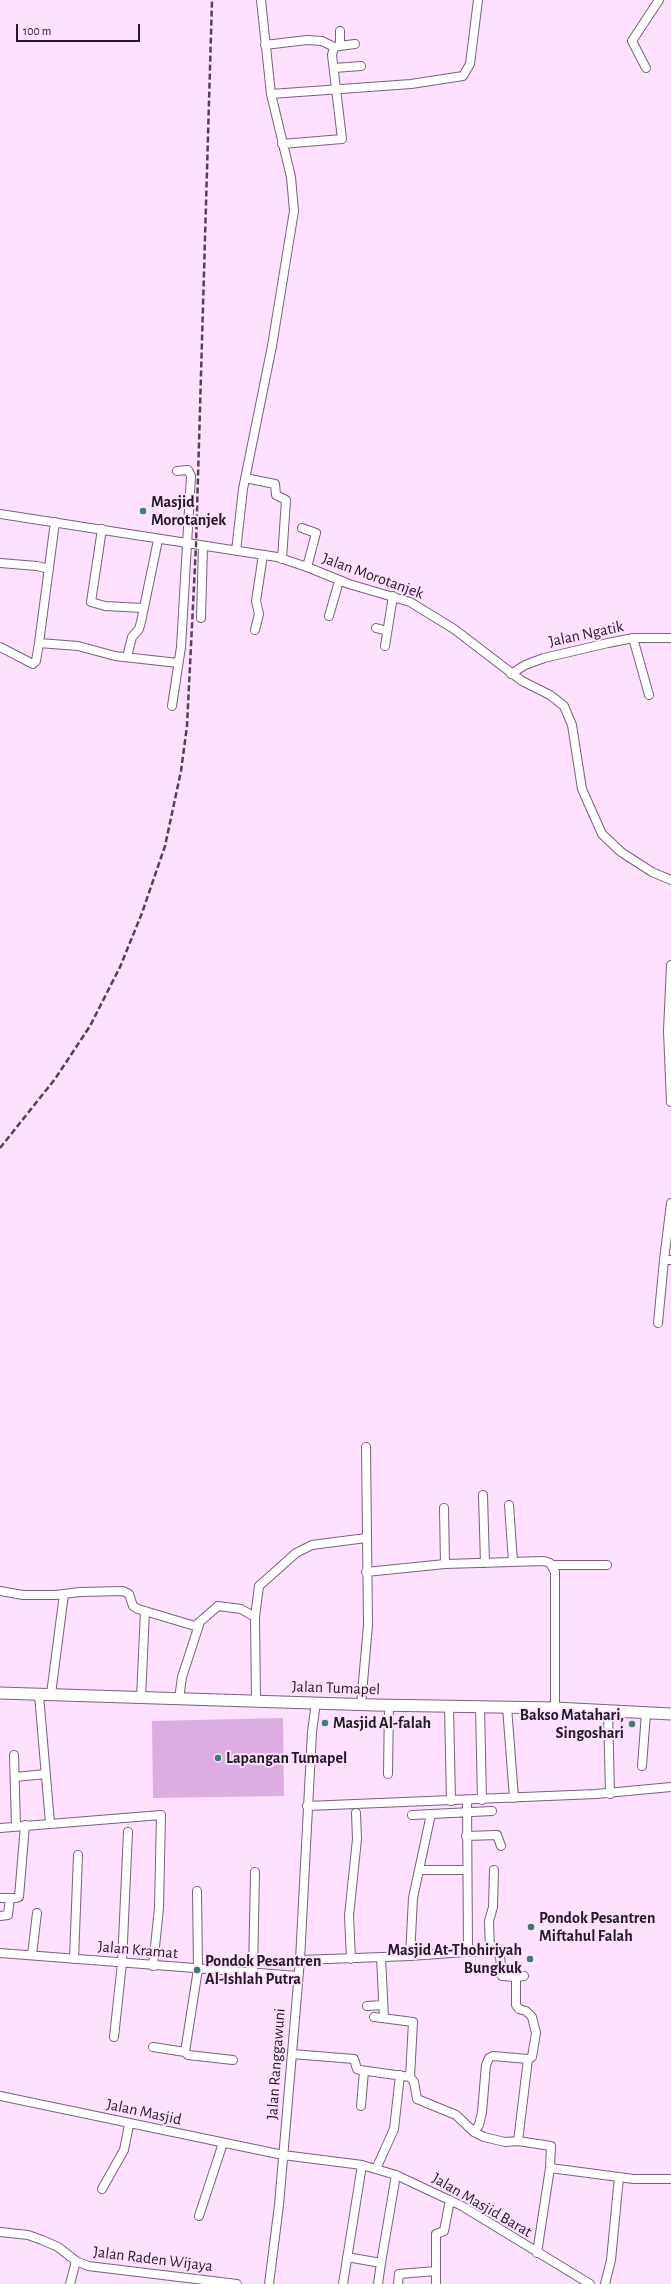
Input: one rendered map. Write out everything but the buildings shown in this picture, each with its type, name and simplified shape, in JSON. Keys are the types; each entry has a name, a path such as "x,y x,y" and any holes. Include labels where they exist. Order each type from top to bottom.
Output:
{"street":[{"path":"236,551 243,489 272,346 293,226 293,187 271,94 261,0"},
{"path":"271,94 337,88 411,84 463,76 470,64 478,0"},
{"path":"646,68 632,41 659,0"},
{"path":"282,144 342,139 332,52 337,47 340,31"},
{"path":"265,45 306,40 322,41 337,47 355,44"},
{"path":"334,68 361,66"},
{"path":"172,706 178,663 191,476 188,470 177,471"},
{"path":"245,479 275,484 276,495 286,500 282,558"},
{"name":"Jalan Morotanjek","path":"0,514 158,540 282,558 307,566 339,580 410,602 454,630 511,674 560,701 564,706 572,726 582,789 602,834 621,852 652,872 671,880"},
{"path":"0,647 33,664 36,661 55,522"},
{"path":"302,528 316,533 307,566"},
{"path":"102,530 91,602 105,606 144,608"},
{"path":"127,657 132,638 139,630 158,540"},
{"path":"202,618 203,546"},
{"path":"255,630 259,614 256,601 263,555"},
{"path":"0,562 37,566 49,569"},
{"path":"329,616 339,580"},
{"path":"385,646 393,596"},
{"path":"376,628 387,630"},
{"path":"633,638 649,695"},
{"name":"Jalan Ngatik","path":"511,674 525,665 544,658 633,638 671,638"},
{"path":"39,643 78,646 127,657 178,663"},
{"path":"671,965 668,1001 671,1102"},
{"path":"658,1323 667,1260 671,1203"},
{"path":"361,1705 368,1625 366,1572 366,1447"},
{"path":"483,1495 485,1563"},
{"path":"509,1505 513,1562"},
{"path":"444,1508 445,1564"},
{"path":"256,1702 255,1617 259,1586 296,1553 312,1545 366,1538"},
{"path":"366,1572 445,1564 544,1561 553,1565 607,1565"},
{"path":"553,1565 555,1572 555,1708"},
{"path":"0,1591 23,1595 123,1591 129,1594 133,1606 185,1625 199,1624"},
{"path":"51,1694 64,1594"},
{"path":"179,1699 182,1677 199,1624 218,1606 241,1609 255,1617"},
{"path":"141,1698 145,1611"},
{"name":"Jalan Tumapel","path":"0,1693 256,1702 316,1702 361,1705 555,1708 671,1714"},
{"path":"39,1695 50,1823"},
{"name":"Jalan Ranggawuni","path":"269,2284 283,2155 300,1960 306,1818 312,1732 316,1702"},
{"path":"388,1774 389,1705"},
{"path":"449,1706 451,1801"},
{"path":"480,1706 482,1800"},
{"path":"507,1707 514,1798"},
{"path":"608,1710 610,1794"},
{"path":"642,1766 646,1713"},
{"path":"14,1755 16,1826"},
{"path":"15,1777 46,1774"},
{"path":"412,1815 431,1814 467,1806 482,1800 610,1794 671,1787"},
{"path":"307,1808 451,1801 492,1811"},
{"path":"467,1806 466,1870 469,1926 468,1951"},
{"path":"351,1959 349,1916 356,1839 356,1813"},
{"path":"410,1956 413,1898 431,1814"},
{"path":"0,1828 16,1826 25,1828 50,1823 161,1815 159,1908 153,1966"},
{"path":"0,1898 19,1897 25,1828"},
{"path":"114,2037 122,1963 128,1832"},
{"path":"466,1836 497,1835 501,1846"},
{"path":"74,1959 78,1855"},
{"path":"419,1870 466,1870"},
{"path":"490,1950 489,1921 492,1910 494,1870"},
{"path":"252,1973 255,1872"},
{"path":"185,2052 198,1969 197,1891"},
{"path":"0,1916 8,1915 10,1898"},
{"path":"32,1955 37,1913"},
{"path":"300,1960 410,1956 490,1950 498,1952 500,1956 502,1976 524,1976"},
{"name":"Jalan Kramat","path":"0,1952 153,1966 298,1976"},
{"path":"381,1957 384,2018"},
{"path":"516,1977 517,2008 530,2014 535,2024 532,2057 528,2059 518,2141"},
{"path":"367,2006 383,2005"},
{"path":"374,2017 413,2022 410,2077"},
{"path":"153,2047 185,2052 188,2055 233,2060"},
{"path":"292,2054 354,2059 357,2069 410,2077 414,2082 418,2099 456,2115 474,2132 496,2140 518,2141 551,2146 550,2168 537,2253"},
{"path":"474,2132 479,2125 482,2112 484,2080 489,2058 493,2056 528,2059"},
{"path":"361,2106 364,2071"},
{"path":"376,2169 393,2132 400,2075"},
{"name":"Jalan Masjid","path":"0,2096 283,2155"},
{"path":"102,2189 124,2150 129,2124"},
{"path":"199,2216 223,2143"},
{"name":"Jalan Masjid Barat","path":"283,2155 362,2165 396,2175 450,2200 590,2284"},
{"path":"343,2284 362,2165"},
{"path":"550,2168 619,2177 671,2179"},
{"path":"378,2284 396,2175"},
{"path":"605,2284 612,2253 619,2177"},
{"path":"436,2284 436,2234 444,2231 450,2200"},
{"name":"Jalan Raden Wijaya","path":"0,2232 28,2235 42,2240 58,2247 76,2261 88,2266 183,2281 237,2284"},
{"path":"347,2257 381,2263"},
{"path":"70,2284 76,2261"},
{"path":"398,2284 399,2274 436,2271"}],"shaded area":[{"name":"Lapangan Tumapel","path":"283,1718 284,1796 153,1798 152,1721"}],"railway":[{"path":"0,1148 55,1079 90,1026 120,967 142,913 165,846 181,771 187,726 196,545 212,0"}],"place":[{"name":"Masjid Morotanjek","path":"143,511"},
{"name":"Masjid Al-falah","path":"325,1723"},
{"name":"Bakso Matahari, Singoshari","path":"632,1724"},
{"name":"Lapangan Tumapel","path":"218,1758"},
{"name":"Pondok Pesantren Miftahul Falah","path":"531,1927"},
{"name":"Masjid At-Thohiriyah Bungkuk","path":"530,1959"},
{"name":"Pondok Pesantren Al-Ishlah Putra","path":"197,1970"}]}
